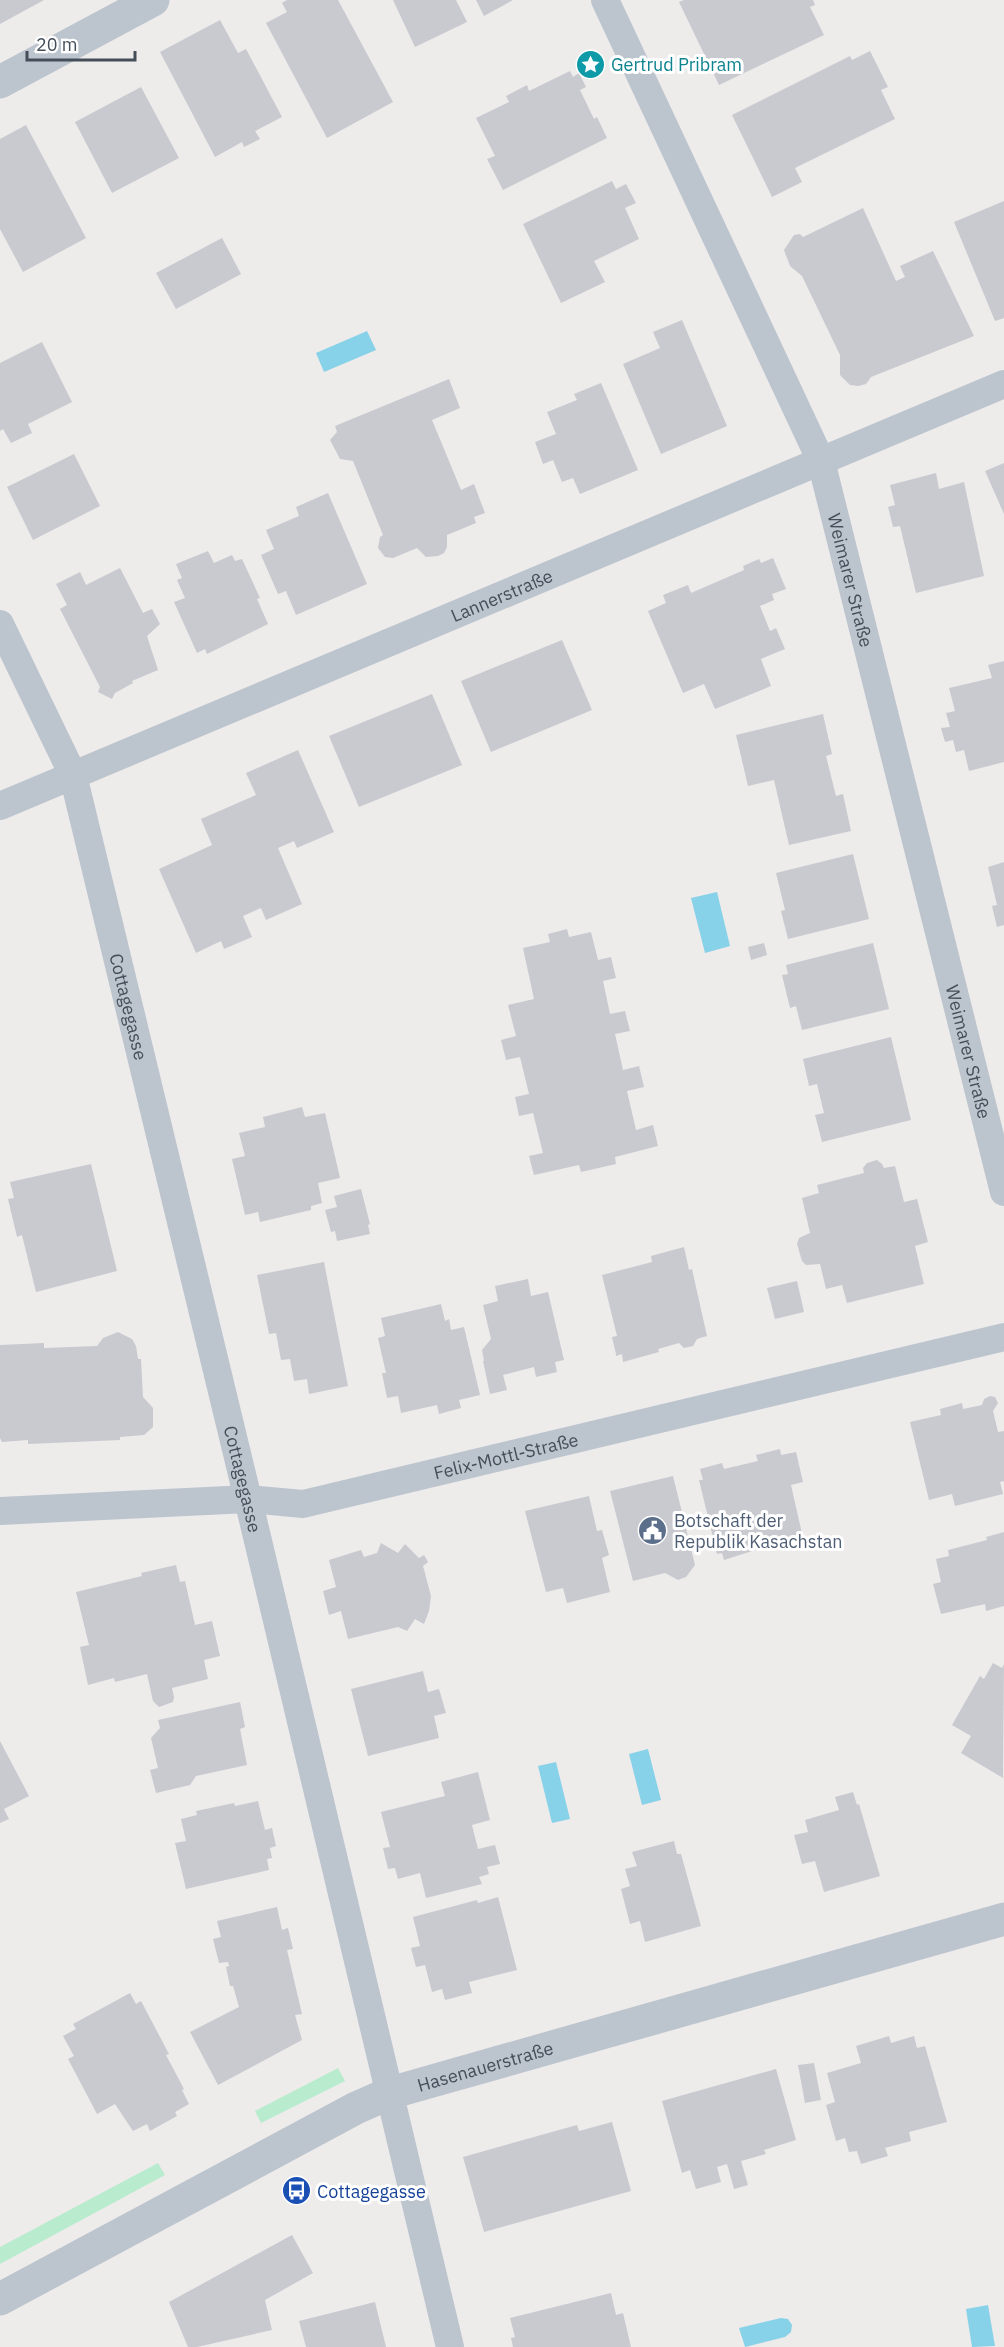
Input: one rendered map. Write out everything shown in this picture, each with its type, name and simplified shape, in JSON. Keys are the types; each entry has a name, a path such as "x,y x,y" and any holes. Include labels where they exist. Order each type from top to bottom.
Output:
{"street":[{"path":"0,82 153,0"},
{"name":"Weimarer Straße","path":"605,0 821,461 1004,1192"},
{"name":"Lannerstraße","path":"0,806 1004,384"},
{"name":"Cottagegasse","path":"0,624 73,775 450,2347"},
{"name":"Felix-Mottl-Straße","path":"0,1511 248,1499 303,1504 1004,1337"},
{"name":"Hasenauerstraße","path":"0,2299 356,2108 390,2093 1004,1919"}],"green space":[{"path":"338,2068 345,2081 261,2123 255,2111"},
{"path":"158,2163 165,2175 0,2264 0,2247"}],"water":[{"path":"367,331 376,350 324,372 316,353"},
{"path":"717,892 730,946 705,953 691,898"},
{"path":"648,1749 661,1800 642,1805 629,1754"},
{"path":"556,1762 570,1819 552,1823 538,1766"},
{"path":"988,2305 995,2346 972,2347 966,2309"},
{"path":"781,2318 788,2319 792,2325 791,2332 785,2337 745,2347 739,2328"}],"building":[{"path":"0,0 44,0 0,24"},
{"path":"287,0 338,0 393,102 327,138 266,23 287,12 282,3"},
{"path":"393,0 456,0 467,22 415,47"},
{"path":"476,0 513,0 484,16"},
{"path":"684,0 813,0 815,5 810,7 824,35 719,85 679,2"},
{"path":"220,20 238,53 246,49 282,117 255,131 260,139 244,147 242,142 215,157 160,52"},
{"path":"870,51 888,87 881,90 895,119 795,168 802,182 772,197 732,115 850,56 852,60"},
{"path":"570,71 573,77 579,73 586,87 580,90 594,119 597,117 607,138 503,190 487,159 495,156 476,118 509,102 506,96 527,85 529,91"},
{"path":"141,87 179,158 112,193 75,122"},
{"path":"26,125 86,238 23,272 0,229 0,139"},
{"path":"612,181 616,189 626,184 636,203 625,208 639,239 594,261 605,282 561,303 523,224"},
{"path":"1004,201 1004,318 995,321 954,222"},
{"path":"863,208 896,281 905,277 900,266 933,251 974,336 871,377 866,384 858,386 850,385 840,375 840,355 802,276 790,266 784,250 794,235 800,234 803,237"},
{"path":"222,238 241,274 176,309 156,273"},
{"path":"682,320 727,426 661,454 623,364 660,348 653,332"},
{"path":"42,342 72,402 28,424 32,433 11,443 3,429 0,431 0,363"},
{"path":"449,379 460,408 432,420 461,490 474,484 485,513 474,517 476,523 447,535 447,547 444,553 438,556 426,557 417,548 393,558 385,557 378,548 380,537 383,535 353,461 340,459 330,440 337,432 335,426"},
{"path":"601,383 638,470 580,494 573,478 562,482 553,460 543,464 535,442 556,434 547,412 577,400 574,394"},
{"path":"74,454 100,506 33,540 7,487"},
{"path":"1004,463 1004,514 985,471"},
{"path":"936,473 939,489 964,482 984,576 916,593 900,526 893,527 888,507 895,505 890,485"},
{"path":"328,493 367,584 296,615 286,591 278,594 261,555 274,549 266,530 299,516 296,507"},
{"path":"208,551 214,563 232,555 235,561 242,559 260,598 257,599 268,624 207,654 205,649 197,653 174,602 185,598 177,580 182,578 176,564"},
{"path":"773,558 786,589 772,594 774,600 760,606 770,631 776,628 785,649 761,659 771,686 715,709 704,684 683,693 648,611 666,603 663,595 688,585 691,593 744,570 743,566 759,559 761,563"},
{"path":"120,568 143,613 152,609 160,624 147,636 158,670 132,681 133,683 115,693 112,699 98,692 100,687 60,609 67,605 56,584 80,572 86,585"},
{"path":"562,640 592,710 491,752 461,681"},
{"path":"1004,661 1004,762 969,771 964,750 956,752 953,740 945,742 941,728 950,727 946,713 955,711 949,688 992,678 988,665"},
{"path":"432,694 462,765 359,807 329,736"},
{"path":"823,714 832,754 826,756 836,796 843,794 851,831 789,845 774,780 748,786 736,735"},
{"path":"298,750 334,832 297,848 294,841 278,848 302,904 266,920 261,908 243,916 252,937 224,949 221,941 196,953 159,869 212,845 201,819 256,795 246,773"},
{"path":"853,854 869,919 788,939 781,911 785,910 776,873"},
{"path":"1004,862 1004,925 997,927 992,906 997,905 988,867"},
{"path":"567,929 569,937 591,932 598,960 611,957 616,978 603,981 610,1014 625,1011 630,1031 615,1034 623,1070 639,1066 644,1087 627,1091 636,1130 653,1125 658,1146 615,1157 616,1164 581,1172 579,1165 534,1175 529,1156 543,1153 533,1113 519,1116 515,1097 529,1094 520,1057 506,1060 501,1040 516,1036 508,1005 534,999 523,948 550,942 548,934"},
{"path":"764,943 767,955 751,960 748,947"},
{"path":"873,943 889,1009 802,1030 796,1006 790,1008 782,975 788,974 786,965"},
{"path":"891,1037 911,1120 822,1142 815,1115 824,1113 817,1084 809,1086 803,1059"},
{"path":"302,1107 305,1117 325,1113 340,1178 318,1183 322,1203 311,1206 311,1210 260,1222 258,1212 245,1215 232,1159 245,1156 239,1133 265,1127 263,1117"},
{"path":"877,1160 884,1168 895,1166 904,1202 917,1199 928,1242 915,1246 924,1284 847,1303 842,1285 826,1289 820,1264 806,1265 802,1261 797,1244 799,1238 810,1233 802,1198 819,1193 817,1185 864,1173 863,1168 867,1163"},
{"path":"91,1164 117,1271 36,1292 22,1235 17,1237 8,1199 14,1198 10,1182"},
{"path":"361,1189 370,1224 368,1225 370,1234 337,1241 335,1231 331,1232 325,1210 337,1207 334,1196"},
{"path":"684,1247 689,1270 692,1269 707,1336 697,1339 693,1346 684,1348 679,1343 658,1349 659,1352 623,1362 622,1354 616,1356 612,1337 617,1336 602,1275 652,1262 651,1256"},
{"path":"324,1262 348,1386 309,1394 307,1379 294,1381 290,1359 281,1360 276,1333 269,1334 257,1275"},
{"path":"528,1279 531,1296 548,1292 564,1360 555,1362 557,1372 536,1377 534,1367 503,1375 507,1390 490,1394 482,1350 491,1339 483,1305 498,1301 495,1286"},
{"path":"797,1281 804,1312 775,1319 767,1288"},
{"path":"441,1304 445,1321 449,1319 451,1330 464,1327 480,1395 459,1400 461,1408 439,1414 437,1405 401,1413 398,1396 387,1398 382,1373 386,1373 378,1338 385,1336 381,1318"},
{"path":"118,1332 132,1339 136,1346 138,1359 141,1359 143,1397 153,1408 153,1427 144,1435 120,1437 120,1440 28,1444 28,1440 2,1442 0,1438 0,1345 44,1343 44,1348 97,1346 103,1338"},
{"path":"990,1396 995,1397 998,1403 993,1411 998,1432 1004,1431 1004,1481 1000,1482 1003,1494 955,1506 952,1494 929,1500 910,1422 941,1415 940,1409 962,1403 963,1409 982,1405 984,1399"},
{"path":"780,1449 781,1455 796,1452 803,1482 791,1485 803,1538 797,1539 793,1546 780,1550 768,1546 724,1560 722,1553 717,1554 699,1480 703,1480 700,1469 722,1463 724,1469 758,1461 756,1455"},
{"name":"Botschaft der Republik Kasachstan","path":"673,1476 695,1565 686,1577 678,1580 665,1573 633,1581 610,1491"},
{"path":"589,1496 597,1531 602,1530 609,1555 602,1558 610,1592 567,1603 563,1588 546,1592 525,1511"},
{"path":"1004,1532 1004,1606 986,1611 985,1604 941,1614 933,1584 941,1582 936,1559 949,1556 948,1550 987,1540 986,1537"},
{"path":"381,1543 398,1553 405,1544 419,1558 424,1555 428,1562 423,1566 431,1596 429,1611 424,1624 415,1619 407,1631 398,1627 348,1639 341,1611 329,1615 323,1591 336,1587 329,1560 361,1550 364,1557 377,1553"},
{"path":"176,1565 180,1582 185,1581 195,1625 212,1621 220,1656 204,1660 208,1679 172,1688 173,1702 159,1707 153,1701 147,1674 115,1682 114,1678 88,1685 80,1647 89,1645 76,1592"},
{"path":"993,1663 1002,1668 1004,1664 1003,1778 961,1753 971,1736 952,1725 980,1676 984,1679"},
{"path":"423,1671 428,1692 439,1689 446,1713 434,1716 439,1738 368,1756 351,1689"},
{"path":"240,1702 245,1727 240,1729 247,1765 196,1776 190,1785 156,1793 150,1770 158,1768 151,1738 160,1728 158,1720"},
{"path":"0,1741 29,1796 4,1809 9,1819 0,1823"},
{"path":"478,1772 490,1820 472,1825 478,1849 495,1845 500,1864 487,1867 489,1874 479,1877 482,1884 426,1898 420,1873 398,1879 395,1868 388,1869 383,1848 390,1847 381,1812 445,1796 441,1782"},
{"path":"853,1792 857,1805 859,1804 880,1876 824,1892 815,1861 802,1864 794,1835 808,1832 805,1820 839,1810 835,1797"},
{"path":"258,1801 265,1830 272,1828 276,1846 270,1848 272,1858 267,1859 269,1870 186,1889 175,1843 186,1841 181,1819 197,1815 196,1811 234,1803 235,1806"},
{"path":"674,1841 677,1854 681,1854 701,1926 645,1942 640,1921 630,1924 621,1889 630,1886 625,1869 637,1866 632,1852"},
{"path":"498,1897 517,1970 469,1982 472,1993 445,2000 442,1989 432,1992 425,1965 416,1967 411,1948 420,1946 413,1917 477,1900 478,1903"},
{"path":"277,1907 282,1930 288,1928 293,1949 287,1950 302,2014 295,2015 302,2040 218,2085 190,2032 239,2007 233,1986 230,1986 226,1967 229,1966 228,1962 219,1963 213,1939 221,1937 217,1921"},
{"path":"130,1993 136,2004 141,2001 169,2054 166,2055 184,2089 182,2090 189,2104 175,2112 177,2116 150,2131 147,2124 133,2131 115,2104 97,2114 68,2059 74,2056 63,2036 76,2029 73,2024"},
{"path":"889,2036 891,2043 914,2036 917,2048 925,2046 947,2122 909,2132 911,2141 885,2148 888,2156 861,2164 857,2151 849,2152 845,2138 836,2141 826,2105 835,2102 827,2073 861,2063 856,2046"},
{"path":"814,2063 821,2100 805,2103 798,2065"},
{"path":"776,2069 796,2140 764,2150 766,2154 741,2161 748,2185 734,2189 727,2164 717,2167 721,2182 696,2189 690,2170 682,2173 662,2101"},
{"path":"612,2122 631,2191 484,2232 463,2157 577,2125 579,2131"},
{"path":"292,2235 313,2273 265,2300 272,2330 188,2347 169,2302"},
{"path":"611,2293 616,2315 623,2313 631,2347 513,2347 511,2338 515,2337 510,2318"},
{"path":"375,2302 386,2347 306,2347 299,2321"}],"place":[{"name":"Gertrud Pribram","path":"590,64"},
{"name":"Botschaft der Republik Kasachstan","path":"653,1530"},
{"name":"Cottagegasse","path":"296,2191"}]}
